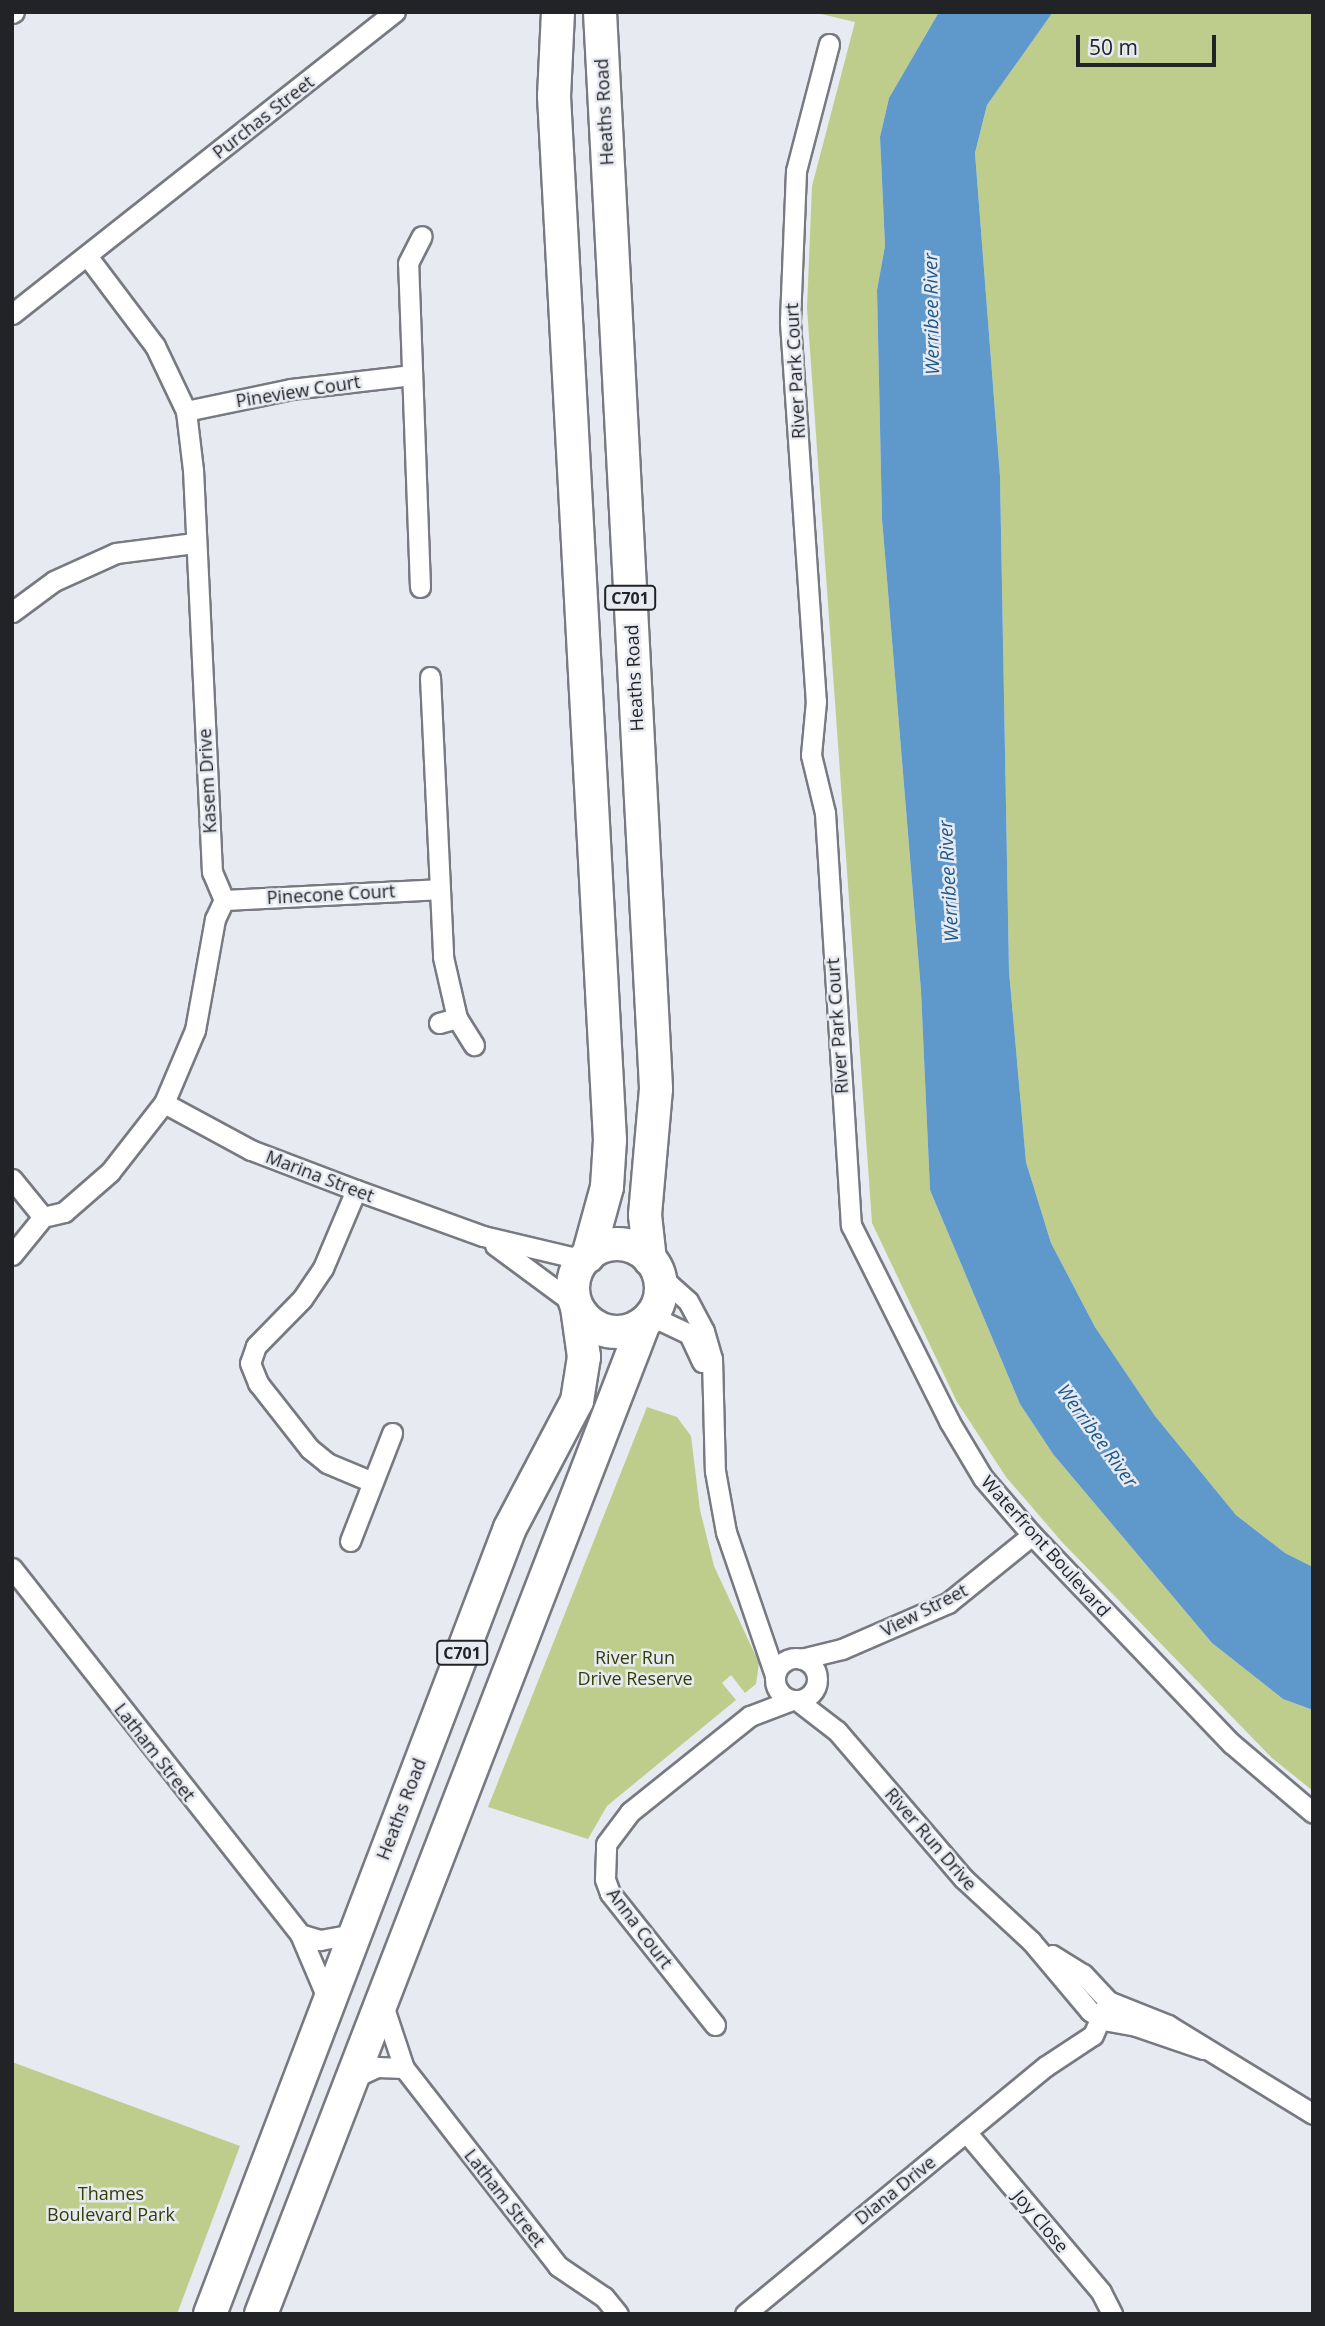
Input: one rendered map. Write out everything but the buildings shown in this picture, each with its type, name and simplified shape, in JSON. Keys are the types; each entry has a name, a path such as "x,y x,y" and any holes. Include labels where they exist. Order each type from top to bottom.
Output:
{"main road":[{"name":"C701","path":"558,12 554,96 610,1140 607,1187 586,1258 573,1281 576,1306"},
{"name":"Heaths Road","path":"600,12 656,1089 645,1215 654,1268"},
{"path":"586,1258 620,1245 654,1268"},
{"name":"C701","path":"261,2314 349,2080 647,1319 660,1296 654,1268"},
{"path":"576,1306 587,1321 604,1331 625,1331 647,1319"},
{"name":"Heaths Road","path":"209,2314 510,1528 578,1401 584,1357 576,1306"}],"street":[{"name":"Purchas Street","path":"92,262 130,221 395,12"},
{"name":"River Park Court","path":"829,44 796,171 790,322 816,701 806,723 800,766 824,826 851,1226"},
{"path":"420,587 408,263 422,236"},
{"path":"12,313 40,291 92,262"},
{"name":"Kasem Drive","path":"92,262 155,346 186,411 193,470 194,543 212,872 224,900"},
{"name":"Pineview Court","path":"186,411 291,389 412,375"},
{"path":"12,612 54,581 116,553 194,543"},
{"path":"430,677 438,889 448,1020 474,1045"},
{"name":"Pinecone Court","path":"224,900 438,889"},
{"path":"12,1255 43,1217 78,1203 110,1172 164,1103 195,1030 215,919 224,900"},
{"name":"Marina Street","path":"164,1103 251,1150 356,1190 483,1236 586,1258"},
{"path":"12,1179 43,1217"},
{"path":"356,1190 323,1268 302,1299 256,1346 250,1363 258,1383 310,1449 327,1463 370,1481"},
{"name":"Waterfront Boulevard","path":"851,1226 949,1421 983,1478 1032,1535 1232,1744 1313,1812"},
{"name":"Marina Street","path":"483,1236 538,1273 576,1306"},
{"path":"654,1268 688,1301 704,1331 712,1359 715,1471 726,1532 741,1583 760,1621 780,1693 795,1700 811,1696 818,1681 813,1665 798,1658 760,1621"},
{"path":"647,1319 692,1339 712,1408"},
{"path":"350,1541 370,1481 392,1433"},
{"name":"View Street","path":"798,1658 842,1649 948,1603 1032,1535"},
{"name":"Latham Street","path":"12,1568 300,1934 328,2000"},
{"name":"View Street","path":"818,1681 842,1649"},
{"path":"775,1678 782,1663 798,1658"},
{"name":"Anna Court","path":"715,2025 619,1906 605,1879 603,1862 614,1828 630,1812 750,1716 775,1678"},
{"name":"River Run Drive","path":"818,1681 837,1731"},
{"name":"Anna Court","path":"750,1716 795,1700"},
{"name":"River Run Drive","path":"795,1700 837,1731 963,1878 1031,1941 1083,1973 1102,2012 1159,2020 1313,2114"},
{"path":"300,1934 320,1940 354,1934"},
{"name":"Latham Street","path":"381,1998 404,2068 558,2266 604,2297 618,2314"},
{"name":"Diana Drive","path":"745,2314 1046,2066 1102,2012"},
{"path":"349,2080 377,2067 404,2068"},
{"name":"Joy Close","path":"966,2132 1101,2292 1112,2314"}],"green space":[{"path":"939,12 889,98 880,137 885,246 877,290 882,519 921,991 930,1190 1020,1404 1053,1454 1212,1643 1283,1699 1313,1710 1313,1791 1272,1758 1062,1542 1006,1477 957,1402 872,1223 807,308 812,186 855,22 817,13"},
{"path":"1053,12 1313,12 1313,1567 1285,1553 1236,1515 1155,1416 1095,1327 1051,1243 1026,1162 1009,971 1000,476 975,153 987,105"},
{"name":"River Run Drive Reserve","path":"647,1407 677,1417 691,1436 700,1510 714,1566 759,1663 756,1684 745,1693 731,1675 722,1683 736,1700 607,1806 588,1839 488,1807"},
{"name":"Thames Boulevard Park","path":"12,2062 240,2146 177,2314 12,2314"}],"water":[{"name":"Werribee River","path":"939,12 1053,12 987,105 975,153 1000,476 1009,971 1026,1162 1051,1243 1095,1327 1155,1416 1236,1515 1285,1553 1313,1567 1313,1710 1283,1699 1212,1643 1053,1454 1020,1404 930,1190 921,991 882,519 877,290 885,246 880,137 889,98"}]}
